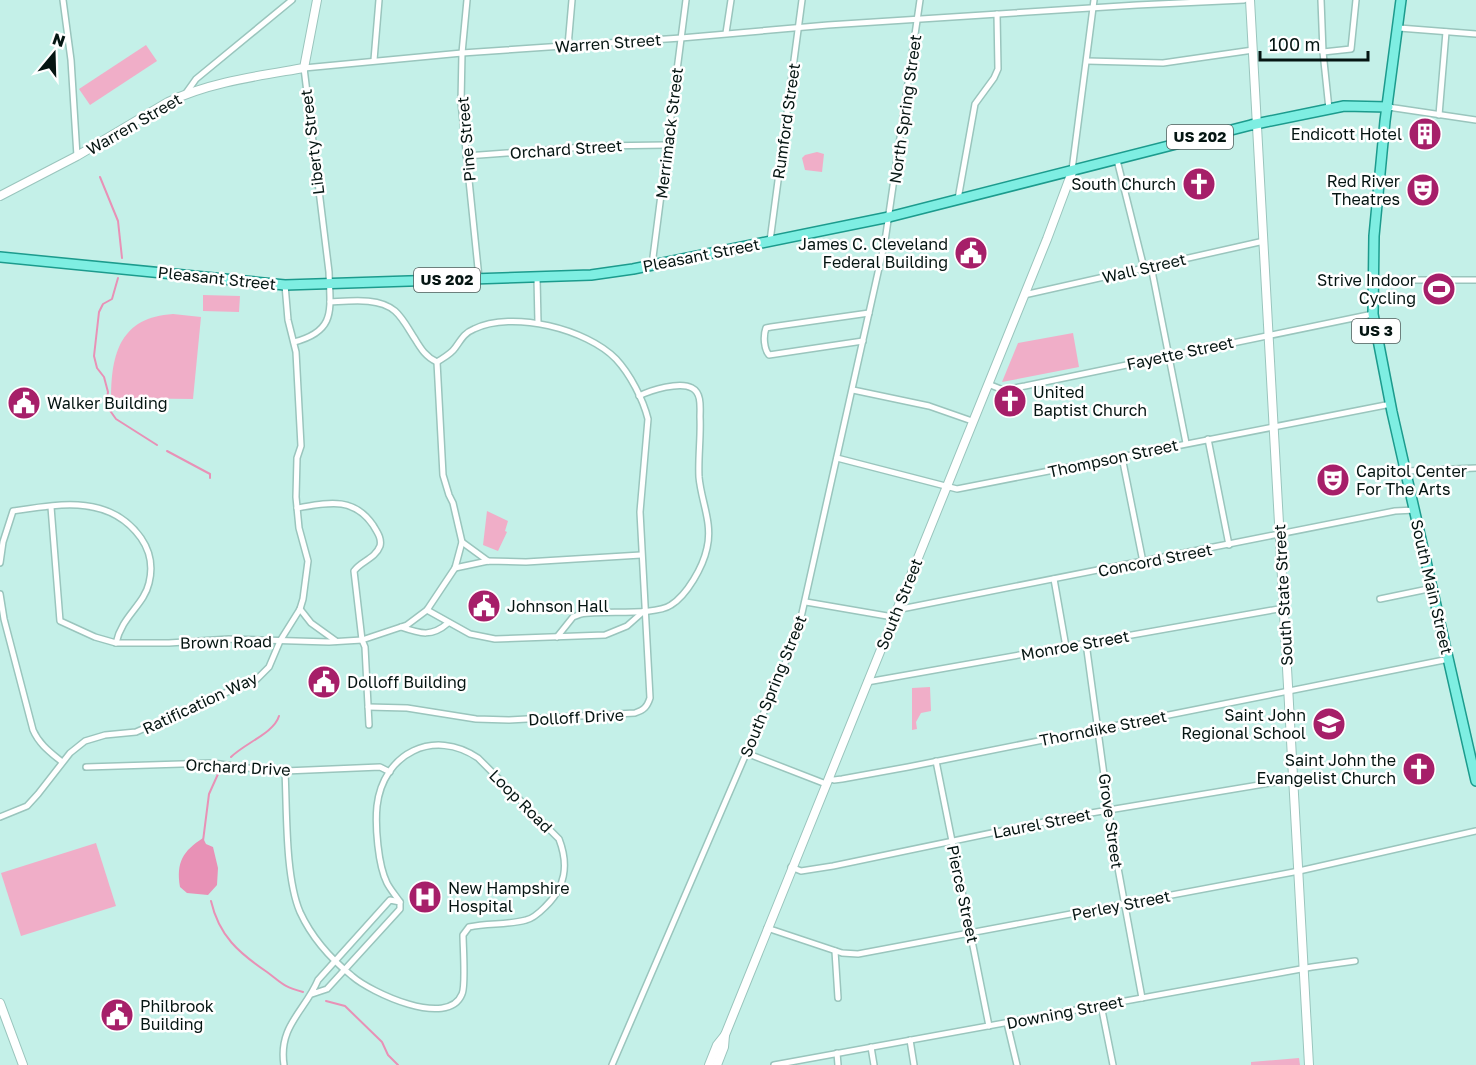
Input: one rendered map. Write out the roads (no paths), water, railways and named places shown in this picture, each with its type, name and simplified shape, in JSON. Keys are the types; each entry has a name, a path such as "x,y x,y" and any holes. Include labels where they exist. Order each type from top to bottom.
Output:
{"main road":[{"name":"US 3","path":"1388,107 1401,0"},
{"name":"Pleasant Street","path":"0,257 285,285 591,275 652,265 889,217 1072,172 1184,141 1329,109 1359,106 1388,107"},
{"name":"South Main Street","path":"1388,107 1374,236 1373,314 1414,510 1476,781"}],"street":[{"path":"63,0 77,156"},
{"path":"186,94 196,79 292,0"},
{"name":"Liberty Street","path":"317,0 303,68 330,302"},
{"path":"374,60 379,0"},
{"name":"Pine Street","path":"467,0 462,53 461,102 479,279"},
{"path":"568,46 572,0"},
{"name":"Merrimack Street","path":"652,265 686,0"},
{"path":"726,33 730,0"},
{"name":"Rumford Street","path":"770,241 802,0"},
{"name":"North Spring Street","path":"889,217 920,0"},
{"path":"1072,172 1094,0"},
{"name":"Warren Street","path":"0,196 77,156 168,102 186,94 231,82 303,68 374,60 726,33 1093,7 1244,0"},
{"name":"South State Street","path":"1250,0 1309,1065"},
{"path":"1321,0 1323,52 1329,109"},
{"path":"1323,52 1351,50 1356,0"},
{"path":"958,200 975,104 998,69 997,14"},
{"path":"1399,28 1476,34"},
{"path":"1439,115 1446,32"},
{"path":"1087,61 1163,63 1253,50"},
{"path":"1388,107 1476,120"},
{"name":"Orchard Street","path":"466,156 597,146 666,145"},
{"path":"1118,160 1144,268"},
{"name":"South Street","path":"717,1065 724,1047 725,1035 791,867 1072,172"},
{"name":"South Spring Street","path":"612,1065 792,646 806,602 889,217"},
{"name":"Wall Street","path":"1024,295 1264,241"},
{"path":"1151,266 1186,443"},
{"path":"537,278 538,323"},
{"path":"1372,280 1476,280"},
{"name":"Ratification Way","path":"0,817 27,806 62,762 85,741 105,735 136,732 257,679 269,667 280,641 300,609 307,578 308,561 299,528 297,508 297,458 301,446 294,342 288,320 285,285"},
{"path":"294,342 317,334 327,321 330,302 381,303 398,313 427,357 437,362 443,475 453,503 462,542 489,561"},
{"path":"863,341 769,355 765,342 766,328 870,313"},
{"name":"Fayette Street","path":"988,384 1003,390 1373,314"},
{"name":"Dolloff Drive","path":"368,707 407,708 476,719 509,720 627,714 643,711 650,698 644,611 641,500 648,419 639,396 623,368 604,348 578,335 538,323 507,321 476,328 466,333 454,350 437,362"},
{"path":"557,637 573,617 581,614 666,608 680,598 703,562 708,546 709,529 699,480 701,429 698,395 693,388 685,386 652,390 639,396"},
{"path":"853,390 928,406 972,420"},
{"name":"Thompson Street","path":"837,458 957,489 1391,404"},
{"path":"1208,439 1229,545"},
{"path":"1122,457 1143,562"},
{"path":"1407,471 1476,468"},
{"path":"297,508 316,504 349,504 357,508 369,520 381,542 373,556 358,564 354,571 362,640 365,647 369,725"},
{"path":"0,563 3,542 13,511 86,505 111,511 132,528 146,547 150,564 150,581 147,589 124,620 116,643"},
{"name":"Brown Road","path":"51,507 60,621 95,637 116,643 169,643 229,639 338,642 362,640 407,625 427,610 455,568 462,542"},
{"name":"Concord Street","path":"806,602 894,614 1054,579 1280,536 1395,511 1414,510"},
{"path":"455,568 489,561 526,562 642,555"},
{"path":"1054,579 1066,647"},
{"path":"1380,599 1433,588"},
{"path":"0,594 4,619 33,730 37,740 62,762"},
{"name":"Monroe Street","path":"867,682 1284,608"},
{"path":"300,609 315,626 338,642"},
{"path":"427,610 478,637 495,639 604,635 627,626 644,611"},
{"path":"401,627 419,633 438,632 448,623"},
{"name":"Grove Street","path":"1086,643 1113,841 1142,998"},
{"name":"Thorndike Street","path":"746,753 827,781 850,778 1449,659"},
{"name":"Loop Road","path":"285,771 293,890 300,911 311,932 345,970 379,994 397,1001 434,1009 447,1008 456,1003 463,994 463,934 469,927 528,920 543,910 555,898 563,884 566,863 560,839 478,758 466,750 451,745 437,744 420,747 406,755 390,772"},
{"name":"Pierce Street","path":"936,761 989,1026"},
{"name":"Orchard Drive","path":"86,767 213,763 285,771 380,767 390,772"},
{"path":"312,994 327,989 399,909 400,902 386,882 378,837 377,807 381,789 390,772"},
{"name":"Laurel Street","path":"791,867 801,871 808,870 1109,810 1294,779"},
{"name":"Perley Street","path":"767,928 835,951 858,954 1299,871 1476,831"},
{"path":"284,1065 284,1046 288,1029 312,994 318,980 390,900 400,902"},
{"path":"835,951 838,998"},
{"name":"Downing Street","path":"774,1065 1355,961"},
{"path":"0,1003 23,1065"},
{"path":"1101,1005 1113,1065"},
{"path":"1007,1023 1017,1065"},
{"name":"South Street","path":"709,1065 717,1045 725,1035"},
{"path":"910,1040 914,1065"},
{"path":"871,1047 874,1065"},
{"path":"837,1053 838,1065"}],"waterway":[{"path":"100,177 118,221 122,258"},
{"path":"118,278 112,299 103,304 99,312 94,356 108,392 106,405 116,419 157,445"},
{"path":"167,451 210,474 210,478"},
{"path":"231,757 271,728 279,716"},
{"path":"203,841 209,794 218,774"},
{"path":"211,901 219,924 239,950 283,984 303,992"},
{"path":"326,1001 345,1006 382,1042 388,1055 398,1065"}],"place":[{"name":"Endicott Hotel","path":"1425,134"},
{"name":"South Church","path":"1199,184"},
{"name":"Red River Theatres","path":"1423,190"},
{"name":"James C. Cleveland Federal Building","path":"971,253"},
{"name":"Strive Indoor Cycling","path":"1439,289"},
{"name":"United Baptist Church","path":"1010,401"},
{"name":"Walker Building","path":"24,403"},
{"name":"Capitol Center For The Arts","path":"1333,480"},
{"name":"Johnson Hall","path":"484,606"},
{"name":"Dolloff Building","path":"324,682"},
{"name":"Saint John Regional School","path":"1329,724"},
{"name":"Saint John the Evangelist Church","path":"1419,769"},
{"name":"New Hampshire Hospital","path":"425,897"},
{"name":"Philbrook Building","path":"117,1015"}]}
